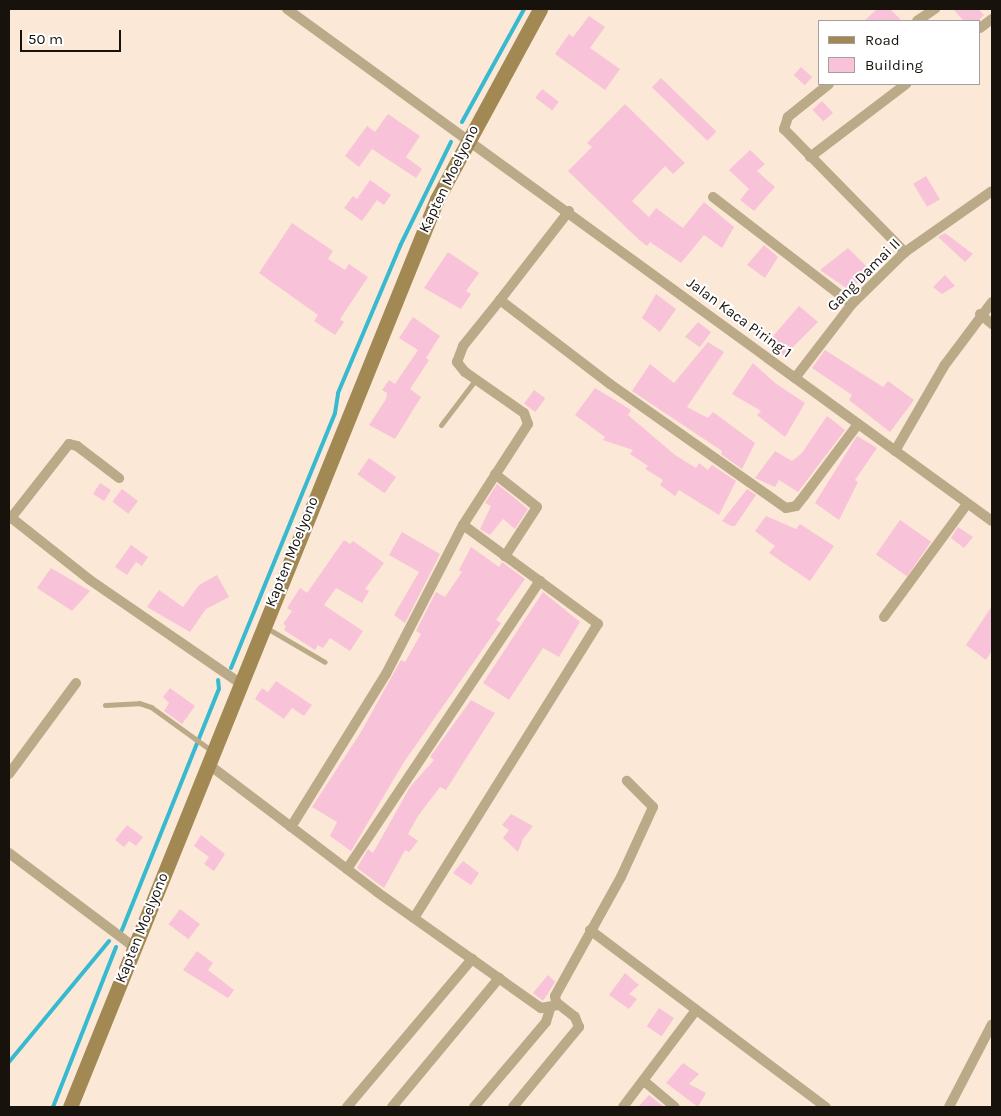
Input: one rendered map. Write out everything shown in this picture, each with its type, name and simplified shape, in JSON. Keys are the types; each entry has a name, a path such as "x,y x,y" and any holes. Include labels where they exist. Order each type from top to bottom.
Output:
{"street":[{"name":"Jalan Kaca Piring 1","path":"287,9 467,140 569,211 992,522"},
{"name":"Kapten Moelyono","path":"70,1107 262,626 422,234 467,140 540,9"},
{"path":"918,20 935,9"},
{"path":"981,27 992,19"},
{"path":"828,85 784,122 788,135 905,252"},
{"path":"810,156 905,85"},
{"name":"Gang Damai II","path":"795,378 852,304 905,252 992,191"},
{"path":"714,197 852,304"},
{"path":"291,827 386,674 463,525 525,431 528,418 524,413 458,366 459,354 569,211"},
{"path":"500,300 610,384 786,508 796,506 858,424"},
{"path":"894,451 934,382 980,314 992,302"},
{"path":"980,314 992,324"},
{"path":"119,478 77,446 69,444 10,517 90,580 240,683"},
{"path":"495,474 537,506 505,556"},
{"path":"884,617 967,504"},
{"path":"414,918 598,624 463,525"},
{"path":"347,869 540,581"},
{"path":"9,774 76,683"},
{"path":"210,758 291,827 414,918 541,1008 554,1007 575,1018 579,1027 513,1107"},
{"path":"474,1107 546,1022 554,1007 555,996 621,877 653,807 627,781"},
{"path":"9,853 134,947"},
{"path":"590,930 826,1107"},
{"path":"348,1107 472,959"},
{"path":"392,1107 499,978"},
{"path":"623,1107 696,1010"},
{"path":"950,1107 992,1024"},
{"path":"644,1081 675,1107"}],"lane":[{"path":"440,425 476,379"},
{"path":"262,626 324,662"},
{"path":"105,705 139,703 151,706 210,758"}],"building":[{"path":"877,9 890,9 901,20 865,20"},
{"path":"953,9 978,9 984,15 979,20 963,20"},
{"path":"589,16 605,27 590,48 620,69 605,90 555,54 569,34 573,37"},
{"path":"801,67 812,77 805,85 794,75"},
{"path":"661,78 716,131 707,141 652,87"},
{"path":"542,89 559,102 552,110 535,98"},
{"path":"822,101 833,113 823,122 812,110"},
{"path":"625,104 685,163 673,174 665,166 632,201 649,217 656,208 683,228 704,202 734,227 722,248 704,235 681,263 650,242 647,246 568,171 592,147 587,143"},
{"path":"388,114 420,136 406,157 422,169 416,178 372,149 359,167 345,156 367,126 375,132"},
{"path":"750,150 765,164 757,171 775,187 754,211 740,200 749,189 729,170"},
{"path":"926,176 940,199 927,207 913,184"},
{"path":"370,180 391,195 384,205 377,200 362,221 344,208 353,196 357,199"},
{"path":"292,223 333,251 328,259 345,270 349,264 368,277 340,319 344,322 335,335 314,321 318,315 259,273"},
{"path":"945,233 973,254 965,262 938,237"},
{"path":"764,245 778,257 765,278 747,265"},
{"path":"848,248 871,271 849,290 820,270"},
{"path":"448,252 479,273 466,291 471,294 461,309 424,288"},
{"path":"945,275 955,286 942,294 933,287"},
{"path":"656,294 676,309 660,332 642,318"},
{"path":"799,306 818,322 784,356 768,342"},
{"path":"413,317 440,336 426,358 429,360 410,389 421,397 395,439 369,425 386,399 387,393 382,390 389,380 395,384 418,350 399,338"},
{"path":"698,322 711,332 700,347 685,337"},
{"path":"708,342 724,352 687,407 708,418 713,412 755,443 742,469 721,454 722,451 632,391 650,364 674,383"},
{"path":"825,350 883,387 888,381 914,400 890,432 849,400 852,395 812,368"},
{"path":"753,363 775,383 805,403 785,437 757,415 761,411 732,394"},
{"path":"595,388 631,410 628,415 675,455 696,468 699,463 708,470 712,465 736,481 719,515 679,490 675,496 660,485 663,480 645,469 648,466 630,454 633,450 603,440 605,437 575,415"},
{"path":"534,390 545,398 535,412 524,404"},
{"path":"827,416 845,430 798,492 779,480 775,487 755,478 775,451 792,461 802,453"},
{"path":"857,436 877,448 855,480 858,482 839,520 815,503"},
{"path":"369,458 396,477 385,493 358,474"},
{"path":"100,483 111,490 104,501 93,494"},
{"path":"497,484 528,509 515,529 503,519 490,535 480,529 491,506 485,503"},
{"path":"122,489 138,501 128,514 112,502"},
{"path":"747,489 756,495 735,526 722,521"},
{"path":"766,516 796,529 800,524 834,546 810,581 769,553 775,546 755,531"},
{"path":"900,520 931,542 907,576 876,554"},
{"path":"958,527 973,537 964,548 951,538"},
{"path":"402,532 440,554 405,623 394,615 419,572 389,555"},
{"path":"344,540 350,544 353,541 384,563 365,589 369,591 362,603 336,588 324,605 363,631 350,651 330,638 323,648 318,645 315,650 284,630 286,626 283,624 292,611 287,608 300,588 307,593"},
{"path":"131,545 148,557 142,566 136,562 127,575 115,567"},
{"path":"471,547 499,567 502,562 525,579 496,620 501,623 404,762 351,851 330,836 337,822 312,807 361,732 401,660 405,662 421,634 416,631 436,592 445,597 462,572 459,570"},
{"path":"51,568 90,591 72,611 37,588"},
{"path":"217,575 229,597 206,609 190,632 147,607 159,590 183,607 199,585"},
{"path":"543,592 580,622 559,657 543,648 509,700 483,683"},
{"path":"992,606 992,650 986,660 966,645"},
{"path":"276,681 312,705 304,716 292,708 284,719 255,699 262,688 268,692"},
{"path":"170,688 195,706 182,724 164,711 169,703 163,697"},
{"path":"471,700 495,713 446,790 440,787 418,816 408,834 418,841 409,852 405,850 384,888 357,868 368,849 373,853 410,787 434,760 430,757"},
{"path":"511,814 533,826 523,839 518,852 503,838 509,830 502,825"},
{"path":"127,825 143,837 136,846 129,841 124,847 115,840"},
{"path":"201,835 225,854 214,871 204,864 209,857 194,846"},
{"path":"463,861 479,873 471,885 453,873"},
{"path":"180,909 200,924 189,939 169,924"},
{"path":"197,951 213,963 208,970 234,990 228,998 183,970"},
{"path":"625,973 639,985 629,994 637,999 629,1009 609,995"},
{"path":"548,975 555,982 543,1001 533,993"},
{"path":"659,1008 674,1018 662,1036 647,1026"},
{"path":"683,1063 699,1074 689,1084 706,1093 698,1107 666,1083"},
{"path":"649,1095 664,1107 638,1107"}],"waterway":[{"path":"462,122 524,9"},
{"path":"231,668 335,413 338,393 400,246 451,142"},
{"path":"122,930 219,689 218,680"},
{"path":"9,1062 109,941"},
{"path":"53,1107 116,947"}]}
